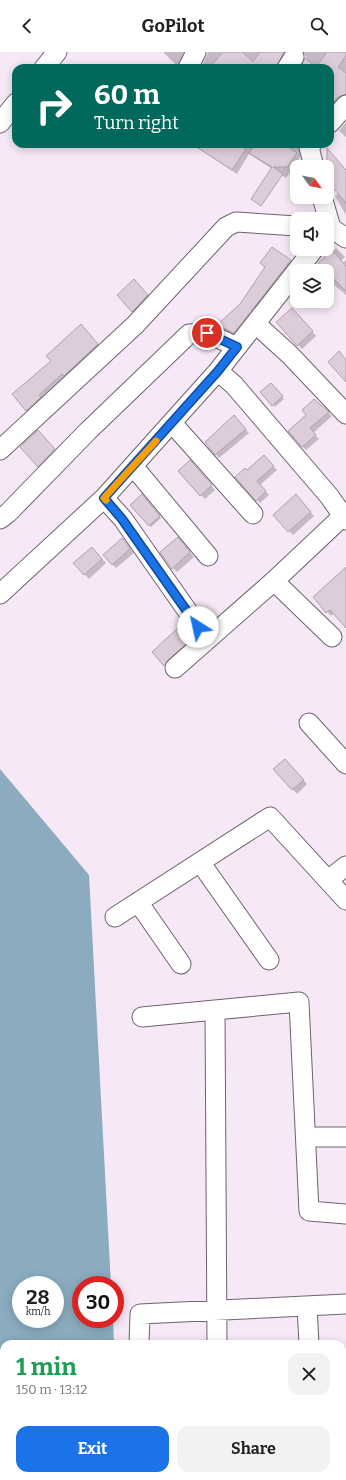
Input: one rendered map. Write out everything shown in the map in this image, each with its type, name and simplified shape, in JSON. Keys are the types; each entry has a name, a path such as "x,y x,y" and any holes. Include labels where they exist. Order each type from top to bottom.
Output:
{"street":[{"path":"47,64 57,52"},
{"path":"190,64 196,52"},
{"path":"334,118 346,105"},
{"path":"0,123 12,108"},
{"path":"309,148 312,160"},
{"path":"0,450 135,325 226,227 236,222 290,226"},
{"path":"0,594 104,498 218,371 309,256"},
{"path":"256,324 290,355 346,414"},
{"path":"0,519 8,513 155,364 189,334 207,333 237,347"},
{"path":"175,668 344,519 330,496 234,385 218,371"},
{"path":"172,423 253,514"},
{"path":"133,466 208,556"},
{"path":"104,498 122,519 207,639"},
{"path":"274,581 332,637"},
{"path":"309,723 346,764"},
{"path":"115,917 270,817 346,900"},
{"path":"200,862 269,960"},
{"path":"328,880 346,866"},
{"path":"138,902 181,964"},
{"path":"142,1017 299,1002 309,1211 346,1214"},
{"path":"215,1011 217,1340"},
{"path":"306,1137 346,1137"},
{"path":"139,1340 140,1314 346,1304"},
{"path":"307,1306 308,1340"}],"water":[{"path":"0,769 89,875 111,1276 72,1276 72,1328 113,1328 114,1340 0,1340"}],"building":[{"path":"223,52 242,52 253,62 260,52 284,52 278,64 212,64"},
{"path":"327,52 346,52 346,56 338,67 346,73 346,94 338,97 334,102 334,64 318,64"},
{"path":"305,58 312,64 302,64"},
{"path":"198,148 246,149 232,170"},
{"path":"252,148 289,148 297,153 292,160 290,160 287,167 273,167 283,174 261,206 251,199 272,167 249,153"},
{"path":"327,148 346,170 346,203 334,189 334,160 327,160"},
{"path":"272,247 291,260 234,333 217,325 240,304 265,267 260,263"},
{"path":"334,252 346,266 346,291 334,279 334,264 318,263 326,256 334,256"},
{"path":"134,279 148,295 132,312 117,295"},
{"path":"292,308 313,331 297,346 276,322"},
{"path":"81,324 98,344 64,376 62,374 39,395 41,397 26,411 12,394 51,361 46,356"},
{"path":"339,351 346,360 346,382 328,362"},
{"path":"271,383 283,396 272,406 260,392"},
{"path":"314,399 329,412 310,428 316,435 302,447 288,431 306,415 302,410"},
{"path":"234,415 246,429 215,455 205,442"},
{"path":"38,430 55,449 38,467 20,447"},
{"path":"264,455 274,466 257,481 266,491 256,501 235,477 245,468 247,470"},
{"path":"190,460 212,485 200,496 178,471"},
{"path":"142,494 160,516 149,526 130,505"},
{"path":"296,494 311,512 288,532 273,515"},
{"path":"178,537 190,552 172,569 160,552"},
{"path":"122,538 130,549 112,565 103,555"},
{"path":"92,547 102,559 84,575 73,563"},
{"path":"346,567 346,628 330,610 326,613 313,597"},
{"path":"180,626 192,639 168,660 164,666 152,652"},
{"path":"285,759 304,780 292,790 273,769"}],"slow traffic":[{"path":"106,500 104,498 156,441"}],"route":[{"path":"198,627 122,519 104,498 218,371 237,347 207,333"}]}
